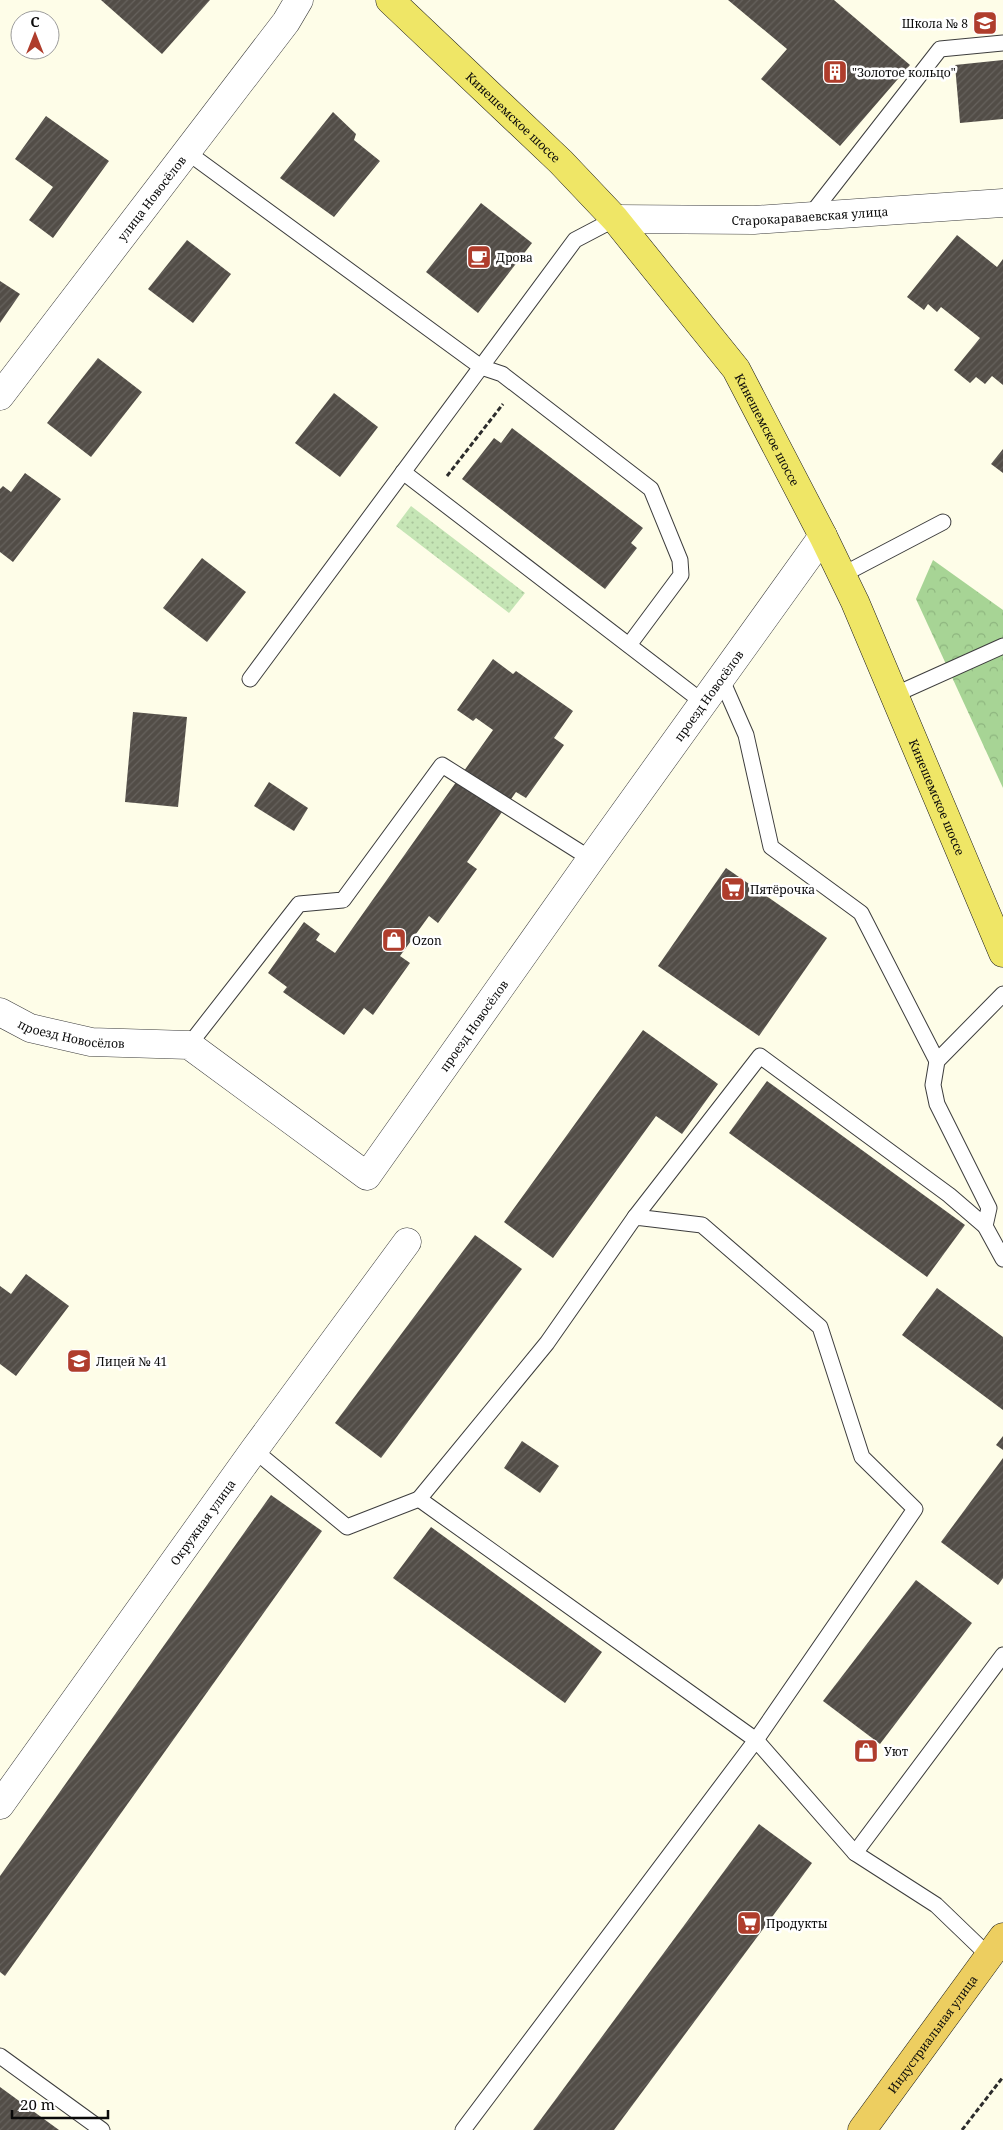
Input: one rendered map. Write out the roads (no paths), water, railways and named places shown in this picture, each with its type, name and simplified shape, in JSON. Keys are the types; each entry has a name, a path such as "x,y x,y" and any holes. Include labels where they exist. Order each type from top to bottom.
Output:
{"highway":[{"name":"Индустриальная улица","path":"862,2130 996,1947"}],"main road":[{"name":"Кинешемское шоссе","path":"390,0 561,162 615,219 736,369 842,575 1003,953"}],"street":[{"name":"улица Новосёлов","path":"0,396 286,22 299,0"},
{"name":"Старокараваевская улица","path":"615,219 754,220 1002,205"},
{"name":"проезд Новосёлов","path":"0,1012 30,1028 91,1042 189,1045 367,1176 591,859 823,536"},
{"name":"Окружная улица","path":"0,1804 254,1450 407,1242"}],"lane":[{"path":"809,217 940,50 1003,43"},
{"path":"187,152 481,367 502,374 651,489 680,560 681,575 628,645"},
{"path":"250,679 574,240 615,219"},
{"path":"403,472 704,703"},
{"path":"842,575 942,522"},
{"path":"894,695 1003,646"},
{"path":"721,678 746,734 771,847 861,914 937,1061"},
{"path":"189,1045 299,904 343,900 442,765 591,859"},
{"path":"985,1226 989,1208 937,1104 932,1085 937,1061 1003,994"},
{"path":"254,1450 347,1526 419,1499 547,1343 635,1216 760,1056 949,1195 985,1226 1003,1259"},
{"path":"463,2130 756,1740 915,1509 862,1457 820,1327 702,1225 635,1216"},
{"path":"419,1499 756,1740 855,1853 936,1905 996,1947"},
{"path":"855,1853 1003,1655"},
{"path":"0,2056 102,2130"}],"place":[{"name":"Школа № 8","path":"985,23"},
{"name":"\"Золотое кольцо\"","path":"835,72"},
{"name":"Дрова","path":"479,257"},
{"name":"Пятёрочка","path":"733,889"},
{"name":"Ozon","path":"394,940"},
{"name":"Лицей № 41","path":"79,1361"},
{"name":"Уют","path":"866,1751"},
{"name":"Продукты","path":"749,1923"}]}
